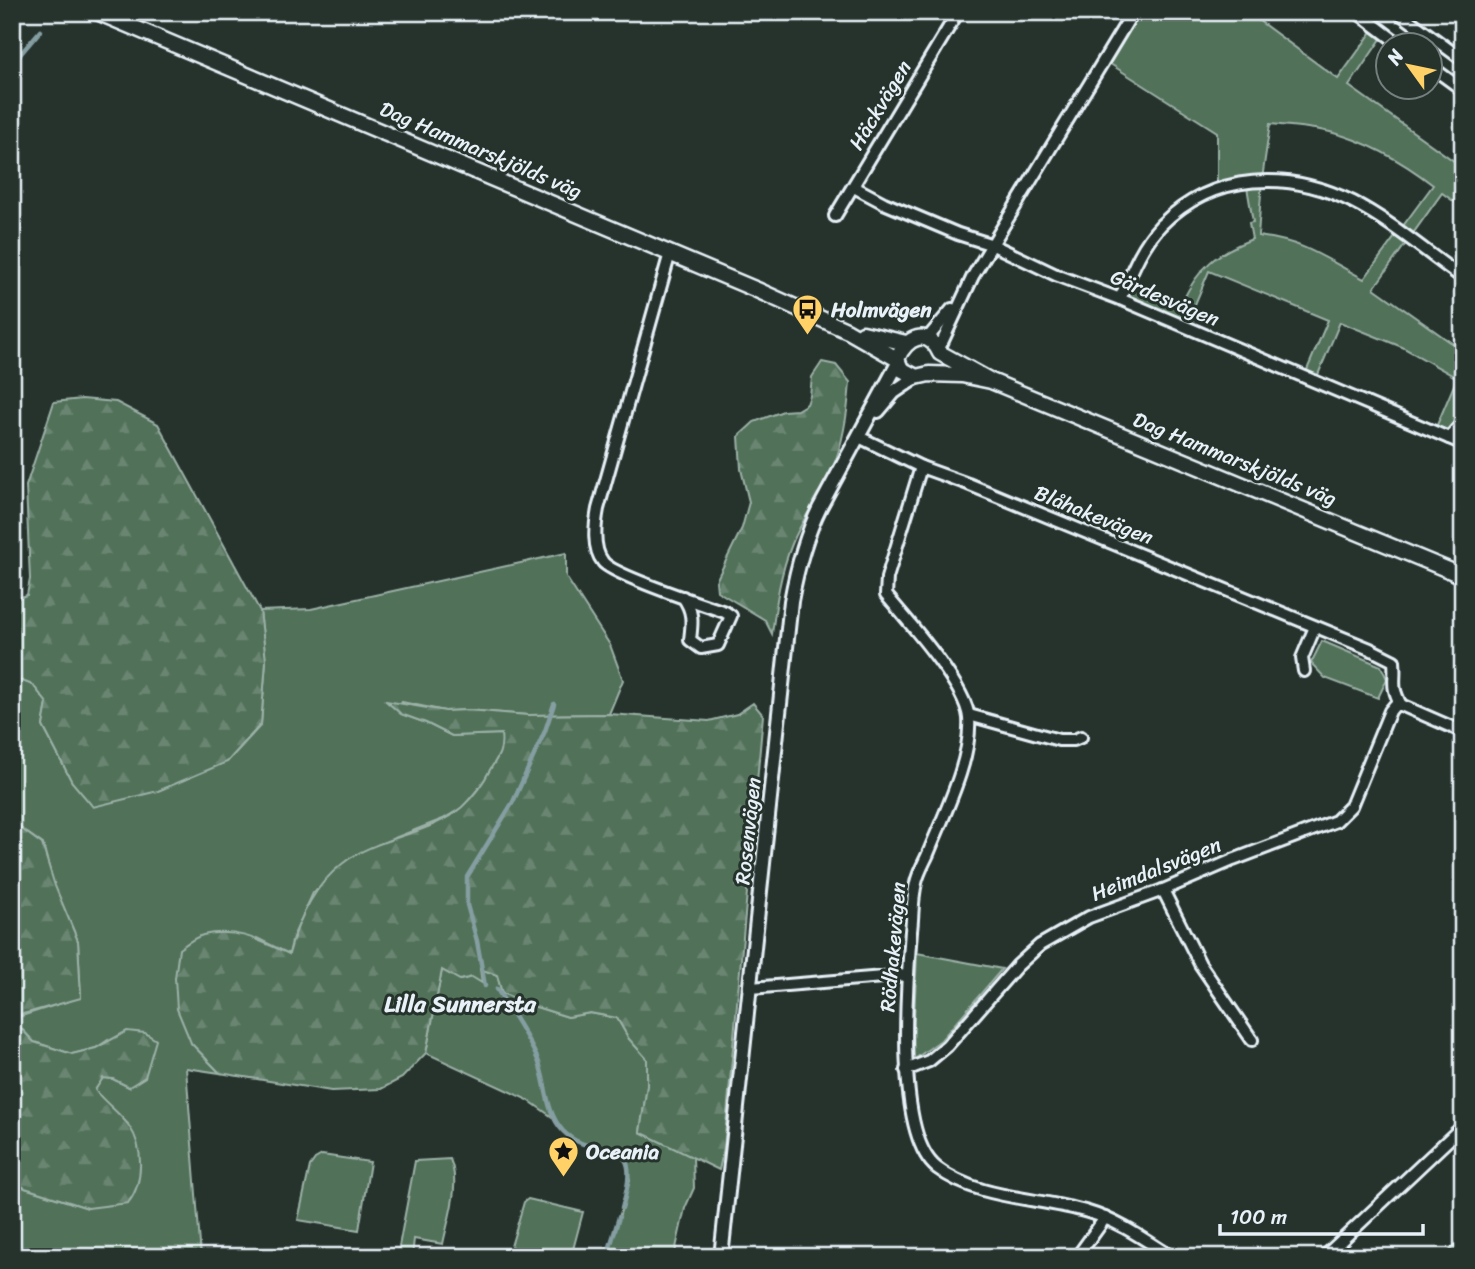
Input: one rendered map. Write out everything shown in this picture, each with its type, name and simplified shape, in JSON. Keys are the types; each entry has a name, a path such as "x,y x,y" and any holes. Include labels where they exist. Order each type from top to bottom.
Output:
{"main road":[{"name":"Dag Hammarskjölds väg","path":"97,12 670,253 848,331 898,361 901,369 923,375 962,375 991,381"},
{"name":"Dag Hammarskjölds väg","path":"848,331 906,343 919,337 927,339 939,351 991,381 1463,576"},
{"path":"898,361 906,343"},
{"path":"923,375 937,366 939,351"}],"street":[{"name":"Häckvägen","path":"835,216 958,12"},
{"path":"927,339 962,296 1133,12"},
{"path":"1358,12 1384,32"},
{"path":"1398,12 1463,60"},
{"path":"1444,76 1463,90"},
{"path":"1121,299 1136,262 1161,226 1196,198 1217,188 1247,180 1273,180 1308,186 1351,201 1377,216 1463,278"},
{"name":"Gärdesvägen","path":"854,187 865,195 993,245 1056,275 1121,299 1463,444"},
{"path":"670,253 598,509 595,530 599,555 604,563 615,571 683,597 731,616 718,645 701,648 690,640 693,622 689,605 683,597"},
{"path":"939,351 962,296"},
{"name":"Rosenvägen","path":"721,1257 785,655 796,576 809,529 898,361"},
{"name":"Rosenvägen","path":"866,424 894,392 923,375"},
{"path":"1449,438 1463,422"},
{"name":"Blåhakevägen","path":"859,437 921,467 968,484 1394,661 1393,693 1401,705"},
{"path":"921,467 887,578 886,595 923,639 953,682 969,715 1059,740 1081,737"},
{"path":"1304,671 1301,667 1302,658 1315,627"},
{"name":"Heimdalsvägen","path":"906,1070 929,1061 947,1046 1017,966 1040,945 1089,917 1336,821 1351,806 1390,711 1395,705 1401,705"},
{"path":"1401,705 1463,732"},
{"name":"Rödhakevägen","path":"969,715 965,755 916,884 907,975 906,1070 913,1123 934,1166 976,1188 1089,1212 1126,1227 1172,1257"},
{"path":"1163,890 1200,964 1252,1040"},
{"path":"751,988 907,975"},
{"path":"1324,1257 1463,1126"},
{"path":"1077,1257 1105,1218"}],"green space":[{"path":"1133,12 1247,12 1338,79 1376,26 1384,32 1374,32 1374,49 1349,86 1454,161 1463,149 1463,208 1442,193 1374,288 1463,351 1463,422 1449,438 1434,432 1457,378 1402,347 1340,322 1315,382 1304,377 1328,320 1209,271 1185,328 1120,299 1129,280 1182,302 1202,270 1228,250 1252,239 1249,223 1253,222 1246,181 1217,188 1217,132 1104,60","holes":["1270,124 1308,128 1344,136 1372,147 1397,160 1433,185 1364,279 1302,247 1258,236"]},
{"path":"822,362 836,365 850,382 845,425 833,467 796,534 784,566 772,634 765,620 717,591 716,581 742,528 749,502 741,469 739,436 754,422 783,411 797,410 807,404 812,377"},
{"path":"82,399 116,402 158,424 260,611 266,661 261,724 227,762 158,791 93,807 72,782 43,726 47,703 33,685 12,677 12,600 27,595 30,579 26,486 54,402"},
{"path":"566,553 566,577 610,645 623,680 609,714 528,715 468,710 445,711 402,702 402,714 452,736 502,734 503,748 483,783 463,807 443,819 377,845 313,893 293,937 289,954 257,938 191,1043 220,1073 186,1068 201,1257 12,1257 12,1181 25,1188 88,1208 128,1124 95,1090 102,1078 113,1079 129,1087 108,1040 96,1048 72,1054 34,1042 12,1019 81,997 78,941 54,886 43,844 12,822 12,677 33,685 47,703 43,726 72,782 227,762 261,725 266,661 260,611 311,609"},
{"path":"1322,641 1381,666 1387,679 1378,698 1325,678 1311,663"},
{"path":"386,701 445,711 468,710 528,715 609,714 709,721 737,714 753,703 763,715 724,1148 719,1170 640,1132 647,1086 647,1059 629,1039 617,1018 590,1013 568,1017 533,1006 502,993 497,975 480,969 482,983 472,977 460,980 442,970 426,1053 402,1078 381,1089 331,1091 220,1073 191,1043 177,1009 175,978 179,949 200,936 226,933 248,937 289,954 308,904 332,873 371,847 449,817 475,794 498,756 501,734 452,736 401,714"},
{"path":"12,822 42,844 55,886 78,941 81,998 12,1017"},
{"path":"917,953 1002,969 941,1040 912,1061"},
{"path":"479,968 497,975 502,993 533,1006 568,1017 590,1013 617,1018 629,1039 647,1059 647,1086 640,1132 693,1157 694,1188 685,1208 674,1257 607,1257 630,1181 626,1161 613,1151 570,1137 562,1131 555,1119 528,1100 426,1053 442,970 460,980 472,977"},
{"path":"12,1019 34,1042 72,1054 96,1048 127,1031 145,1033 156,1040 145,1077 129,1087 113,1079 103,1078 95,1090 125,1121 137,1144 139,1175 128,1203 88,1208 25,1188 12,1181"},
{"path":"322,1155 370,1162 359,1230 298,1220 310,1166"},
{"path":"450,1159 454,1190 443,1244 414,1239 412,1257 397,1257 415,1161"},
{"path":"528,1199 583,1212 571,1257 528,1257 510,1250 524,1202"},
{"path":"1463,1236 1463,1257 1444,1257"}],"waterway":[{"path":"12,64 40,31"},
{"path":"485,986 467,905 467,877 513,802 545,731 554,704"},
{"path":"497,989 538,1060 557,1123 576,1141 623,1157 628,1166 628,1183 622,1208"},
{"path":"607,1257 619,1217"}],"place":[{"name":"Holmvägen","path":"808,337"},
{"name":"Oceania","path":"563,1179"}],"district":[{"name":"Lilla Sunnersta","path":"460,1004"}]}
